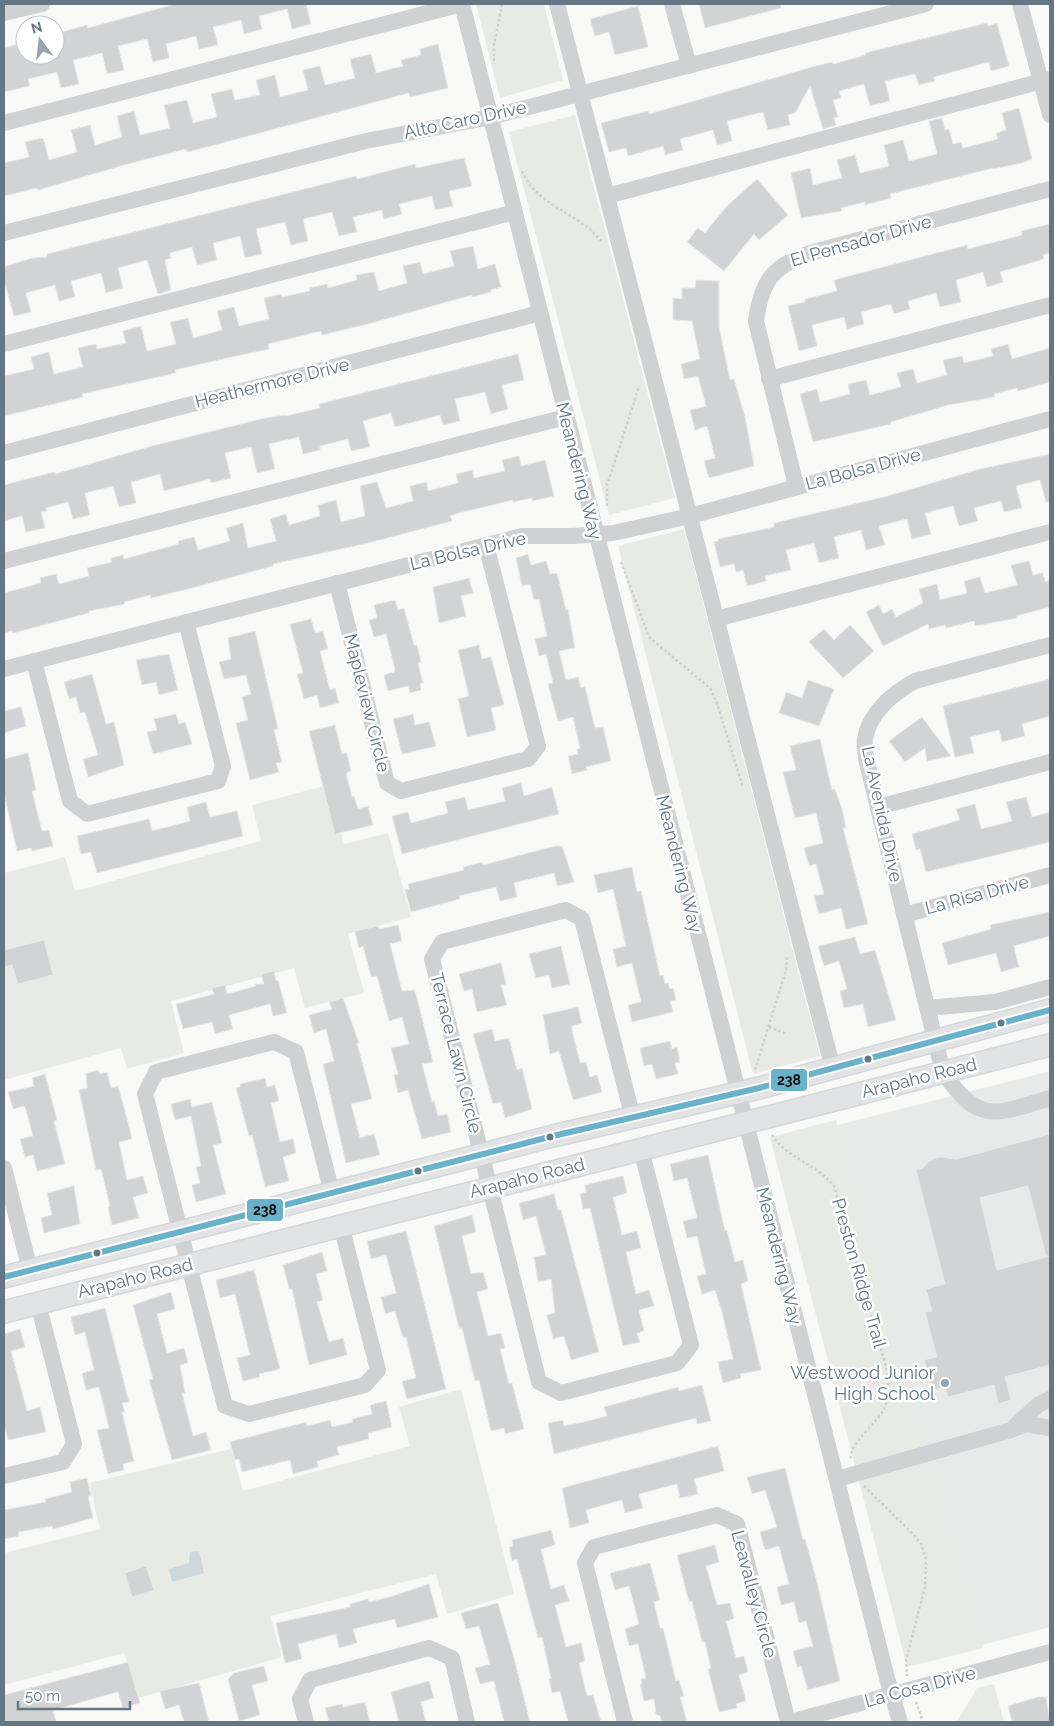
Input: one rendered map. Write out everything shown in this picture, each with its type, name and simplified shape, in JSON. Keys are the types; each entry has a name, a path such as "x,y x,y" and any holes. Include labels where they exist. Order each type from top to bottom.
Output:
{"main road":[{"name":"Arapaho Road","path":"4,1277 482,1154 738,1094 1050,1010"},
{"name":"Arapaho Road","path":"4,1312 1050,1045"}],"street":[{"path":"4,13 42,4"},
{"path":"4,123 462,4"},
{"name":"Meandering Way","path":"462,4 595,535 836,1479 900,1722"},
{"path":"557,4 833,1069"},
{"path":"672,4 689,66"},
{"name":"Alto Caro Drive","path":"4,233 366,141 491,118 926,4"},
{"path":"1020,4 1046,80 1050,115"},
{"path":"607,196 1046,80"},
{"name":"El Pensador Drive","path":"796,486 756,321 759,302 765,286 779,267 794,258 817,251 1050,189"},
{"path":"4,344 515,212"},
{"path":"769,379 1050,305"},
{"name":"Heathermore Drive","path":"4,453 540,313"},
{"path":"4,561 566,417"},
{"name":"La Bolsa Drive","path":"4,669 522,536 613,533 690,516 1050,419"},
{"path":"716,619 1050,532"},
{"name":"Mapleview Circle","path":"337,583 387,782 401,791 528,759 538,746 486,545"},
{"path":"34,661 70,801 87,814 218,781 223,766 186,622"},
{"name":"La Avenida Drive","path":"944,1072 866,759 865,740 871,723 882,705 901,688 915,681 1050,645"},
{"path":"878,807 1050,762"},
{"name":"La Risa Drive","path":"904,915 1050,876"},
{"name":"Terrace Lawn Circle","path":"633,1118 582,919 566,910 442,942 432,959 539,1382 561,1393 677,1363 691,1345 641,1149"},
{"path":"927,1008 995,1002 1050,987"},
{"path":"332,1193 296,1052 274,1042 156,1072 145,1094 225,1406 249,1414 365,1385 378,1370 341,1225"},
{"path":"944,1072 955,1089 984,1112 998,1114 1050,1098"},
{"path":"4,1168 30,1270"},
{"path":"4,1476 63,1462 74,1444 38,1303"},
{"path":"1011,1430 1038,1405 1050,1399"},
{"path":"836,1479 1011,1430 1026,1424 1050,1428"},
{"name":"Leavalley Circle","path":"626,1722 585,1564 594,1547 717,1514 737,1524 789,1722"},
{"path":"306,1722 300,1699 310,1680 429,1648 452,1658 467,1722"},
{"name":"La Cosa Drive","path":"789,1722 1050,1652"}],"path":[{"path":"769,1028 787,1034"},
{"name":"Preston Ridge Trail","path":"770,1133 779,1145 797,1159 823,1174 834,1186 886,1367 888,1393 885,1407 852,1449 850,1456 852,1462"},
{"path":"862,1484 912,1533 921,1544 926,1558 925,1587 910,1643 905,1672"},
{"path":"915,1700 923,1722"}],"shaded area":[{"path":"476,4 544,4 563,80 500,98"},
{"path":"575,115 675,498 609,515 509,132"},
{"path":"684,529 820,1056 753,1074 618,546"},
{"path":"328,785 344,844 388,833 411,917 348,934 364,993 305,1008 294,968 171,1001 184,1053 127,1069 121,1048 4,1080 4,873 65,857 75,891 261,841 252,805"},
{"name":"Westwood Junior High School","path":"1050,1071 1050,1627 909,1665 779,1140"},
{"path":"836,1120 898,1362 983,1648 907,1667 770,1137"},
{"path":"461,1389 514,1594 447,1614 436,1574 270,1616 282,1657 138,1698 124,1653 4,1685 4,1553 100,1529 89,1483 231,1449 243,1491 410,1446 399,1407"},
{"path":"199,1551 204,1573 172,1582 169,1569 189,1563 190,1552"},
{"path":"994,1684 1004,1722 957,1722 977,1688"}],"building":[{"path":"175,4 306,4 311,24 292,29 287,9 259,16 262,29 244,34 241,20 213,27 218,45 199,49 196,36 166,44 169,58 153,62 147,39 118,46 124,70 107,74 102,53 73,60 79,84 61,88 57,72 28,79 30,86 4,92 4,48 15,45 15,65 65,65 65,31 87,25 88,28"},
{"path":"699,4 781,4 781,8 705,28"},
{"path":"638,6 648,47 615,55 609,32 595,36 590,19"},
{"path":"987,23 988,26 997,23 1009,66 991,71 989,62 934,77 935,81 919,85 915,74 885,81 890,101 870,106 864,84 839,91 841,98 833,100 838,117 834,118 836,125 823,129 810,86 795,113 788,115 790,125 768,130 763,112 727,121 732,141 717,145 713,130 680,139 683,150 665,155 663,146 628,156 626,148 609,152 601,123 648,111 649,114 812,67 832,62 833,64 866,55 865,53"},
{"path":"438,44 448,88 410,97 409,93 211,146 187,152 186,149 124,165 38,190 37,188 4,196 4,163 29,157 25,142 43,138 49,160 77,152 71,130 90,125 95,145 122,137 117,116 134,111 140,135 170,128 164,105 187,100 193,123 217,117 211,94 232,89 235,100 260,95 256,80 275,75 280,97 308,90 303,70 320,66 325,85 355,78 350,59 371,54 376,73 403,66 401,60 421,55 420,49"},
{"path":"1019,108 1032,159 890,194 891,198 865,205 865,202 841,208 842,211 801,218 791,173 810,168 813,185 842,178 837,160 855,155 860,173 889,166 884,145 903,140 909,161 937,154 929,121 942,118 945,130 949,129 953,144 961,142 963,148 998,139 996,133 1006,130 1002,113"},
{"path":"464,158 472,186 449,191 453,206 435,210 432,196 399,204 402,214 384,219 382,210 353,217 357,232 339,236 332,212 303,219 308,241 291,245 285,222 256,229 262,254 245,258 240,236 213,243 217,260 197,265 192,247 170,253 171,258 165,260 171,290 158,294 147,260 118,268 123,288 106,293 101,273 71,281 75,297 59,301 55,285 26,293 31,312 14,316 4,280 4,267 32,258 47,257 47,254 356,176 357,179 415,164 416,168"},
{"path":"757,179 788,215 759,240 754,234 724,271 687,242 698,228 705,233 727,206"},
{"path":"1050,224 1050,253 1043,255 1044,259 1000,272 1003,282 987,287 983,272 956,280 961,302 940,307 936,293 908,301 910,309 894,314 891,304 861,312 864,324 847,329 844,317 812,325 817,346 799,351 788,306 805,302 805,299 837,291 834,280 967,245 968,249 1022,235 1021,231"},
{"path":"473,246 478,269 495,264 501,287 491,290 491,292 472,297 472,295 368,324 322,335 321,331 268,344 269,349 175,370 176,373 82,394 83,397 4,416 4,376 34,369 31,357 49,352 54,374 83,367 78,348 96,344 97,349 126,343 123,331 141,326 147,351 176,344 170,322 188,318 193,338 222,330 217,311 234,307 239,326 269,319 264,298 281,294 282,297 310,291 309,288 327,284 328,288 357,280 356,275 374,272 379,291 407,283 403,266 420,262 423,274 454,266 450,251"},
{"path":"696,280 719,281 719,327 730,380 734,379 745,417 754,466 709,478 704,461 715,458 707,426 695,430 690,410 706,406 698,376 684,379 681,364 700,359 692,321 673,320 673,298 682,299 682,288 695,288"},
{"path":"1008,344 1012,359 1050,348 1050,382 1018,391 1017,388 994,394 995,397 948,405 891,422 891,424 813,442 800,394 817,389 820,402 850,394 848,384 866,380 870,395 901,387 897,373 913,369 917,383 947,375 943,360 962,356 964,363 993,356 991,349"},
{"path":"518,354 524,380 502,385 508,409 491,414 485,392 455,399 460,421 443,425 440,415 395,427 391,413 363,421 370,447 351,451 348,439 320,446 320,450 303,454 299,437 269,444 275,469 257,473 251,447 225,453 231,478 211,483 210,479 164,491 160,474 131,482 136,503 119,507 113,486 85,493 90,515 73,519 68,502 46,508 47,511 41,512 45,528 26,532 22,516 4,521 4,485 54,472 55,474 152,446 265,418 286,416 320,408 319,404"},
{"path":"1050,454 1050,502 1046,502 1040,480 1016,486 1022,508 1004,512 1001,501 974,508 978,521 959,526 953,506 925,513 931,534 912,539 907,519 879,526 885,545 866,550 861,530 834,537 839,558 819,563 814,543 786,550 791,570 765,576 766,581 747,586 743,570 736,572 734,564 720,567 714,542 718,541 718,539 774,527 774,523 888,496 980,469"},
{"path":"519,456 521,466 545,460 554,496 532,501 532,498 513,502 513,500 459,513 450,516 452,521 368,543 273,564 273,566 192,588 151,598 150,595 124,602 125,604 89,611 89,613 13,633 12,631 4,633 4,593 41,583 40,578 56,574 59,584 89,576 87,568 112,562 111,558 123,555 124,559 179,544 178,541 194,537 198,550 230,541 226,528 243,523 248,548 276,541 270,519 286,514 289,525 320,516 318,505 336,500 341,522 365,516 360,486 377,482 386,508 413,501 410,486 427,482 428,491 458,483 456,474 472,470 474,478 505,471 502,460"},
{"path":"528,554 531,565 546,561 550,574 557,573 566,610 568,609 575,648 559,651 566,680 578,677 581,688 585,687 595,728 603,727 611,761 586,767 587,770 572,774 568,756 578,754 577,749 580,748 573,717 558,721 548,684 553,683 546,654 539,656 535,639 547,636 539,599 534,600 530,584 522,586 516,558"},
{"path":"1029,561 1033,575 1043,573 1045,582 1050,580 1050,607 1016,616 1017,618 975,626 974,621 946,628 945,625 929,629 928,624 883,646 866,612 879,605 883,614 892,609 896,617 923,603 919,589 937,584 940,600 967,593 964,581 980,577 985,593 1017,585 1011,565"},
{"path":"469,578 473,593 461,596 466,616 439,623 433,587"},
{"path":"395,600 398,610 404,608 414,645 417,645 421,662 418,663 423,683 420,684 421,690 410,693 408,686 388,691 384,675 394,672 395,669 386,634 374,637 369,620 377,618 374,605"},
{"path":"311,619 315,633 323,631 328,649 320,651 330,690 335,688 339,703 320,708 317,695 304,699 297,674 303,673 290,624"},
{"path":"850,625 874,651 843,678 809,642 824,629 834,640"},
{"path":"255,631 278,729 274,730 282,762 276,763 279,772 250,780 236,723 248,720 242,697 251,694 246,675 224,679 219,662 231,659 228,638"},
{"path":"479,645 482,659 491,657 504,705 491,708 496,730 467,737 458,699 469,696 458,650"},
{"path":"169,654 178,690 159,695 156,682 142,685 136,660"},
{"path":"92,674 106,724 114,722 124,765 88,777 83,759 98,755 85,712 80,713 76,697 69,699 64,682"},
{"path":"1050,679 1050,716 1022,724 1025,736 1002,742 999,730 970,737 974,753 955,757 943,706"},
{"path":"808,680 834,689 819,726 779,713 786,692 802,698"},
{"path":"21,707 26,726 4,733 4,711"},
{"path":"176,714 179,724 185,722 192,744 153,754 147,732 157,730 154,719"},
{"path":"413,714 415,725 429,722 436,746 402,754 393,719"},
{"path":"922,717 951,756 927,761 925,748 905,762 889,741"},
{"path":"335,725 342,754 347,753 351,771 346,773 352,797 354,796 358,809 368,806 373,825 335,834 309,731"},
{"path":"820,739 832,790 835,789 842,809 846,828 843,828 868,924 846,929 841,908 819,914 814,896 824,894 816,864 809,866 804,848 823,843 816,813 795,818 783,772 796,770 790,746"},
{"path":"28,753 36,790 32,791 42,831 49,830 53,846 32,851 31,848 17,851 4,793 4,759"},
{"path":"521,783 524,796 552,787 559,814 402,854 392,816 408,812 411,823 448,813 445,802 465,797 468,810 505,801 502,788"},
{"path":"1026,797 1032,817 1050,812 1050,842 926,872 920,849 916,850 912,834 960,820 956,809 975,804 981,829 1012,821 1006,802"},
{"path":"206,802 210,817 237,811 243,836 97,873 91,852 81,854 77,836 149,819 152,831 190,821 187,807"},
{"path":"555,846 562,846 574,882 557,886 554,873 514,883 517,897 500,901 496,887 459,896 460,899 411,912 405,890 409,889 408,884 464,870 463,867 482,862 483,865"},
{"path":"632,867 637,892 641,891 660,976 663,975 665,984 668,983 670,989 673,988 676,1000 670,1001 673,1012 632,1022 628,1005 641,1002 632,963 617,967 613,949 626,946 613,889 598,893 594,875"},
{"path":"1050,912 1050,936 1014,946 1019,967 1001,972 996,953 948,965 942,943 991,929 990,925"},
{"path":"398,925 402,941 390,944 402,991 415,990 433,1062 422,1064 432,1102 434,1101 438,1116 447,1114 451,1132 422,1139 408,1090 398,1093 394,1075 398,1074 391,1048 409,1044 402,1017 389,1021 377,976 371,977 363,946 359,948 355,931 378,926 379,929"},
{"path":"855,937 860,954 875,950 896,1020 868,1027 863,1004 844,1008 840,991 847,989 839,961 824,966 818,946"},
{"path":"44,940 53,975 18,984 12,965 4,967 4,950"},
{"path":"561,946 570,984 552,988 549,975 536,978 529,954"},
{"path":"501,963 506,984 501,985 507,1005 477,1012 472,989 464,991 459,974"},
{"path":"274,971 287,1013 273,1016 270,1004 229,1015 233,1029 215,1034 212,1022 183,1029 176,1004 214,994 212,988 225,985 227,994 256,986 255,984 264,984 261,974"},
{"path":"343,998 359,1043 357,1043 372,1099 351,1104 360,1138 374,1134 380,1155 346,1163 323,1064 334,1061 326,1029 314,1033 309,1015 332,1009 329,1002"},
{"path":"578,1007 582,1023 572,1026 572,1030 580,1063 586,1062 590,1077 597,1075 602,1092 573,1100 559,1051 550,1054 543,1015"},
{"path":"492,1029 495,1041 509,1038 517,1070 522,1068 532,1109 505,1118 501,1102 493,1104 473,1034"},
{"path":"670,1041 672,1049 677,1047 680,1062 675,1063 678,1074 656,1079 652,1064 644,1066 640,1048"},
{"path":"98,1070 100,1074 107,1072 111,1088 118,1086 128,1122 132,1139 119,1142 127,1180 143,1176 148,1193 133,1197 139,1218 112,1225 108,1207 110,1206 101,1169 96,1170 79,1090 87,1088 86,1073"},
{"path":"45,1074 57,1120 54,1121 65,1164 37,1171 33,1155 25,1157 20,1139 33,1136 26,1110 24,1106 13,1109 8,1092 34,1086 32,1078"},
{"path":"265,1078 267,1087 275,1085 279,1101 271,1103 280,1142 293,1139 296,1153 283,1157 289,1181 265,1187 252,1135 249,1136 236,1088 240,1087 240,1084"},
{"path":"190,1099 192,1107 212,1102 222,1143 213,1145 226,1194 196,1202 192,1185 200,1183 196,1167 201,1166 191,1116 175,1120 171,1104"},
{"path":"1050,1134 1050,1256 1050,1365 1005,1377 1011,1400 998,1404 994,1385 948,1397 945,1387 932,1390 924,1360 937,1357 925,1312 932,1311 926,1289 945,1284 916,1170 923,1168 928,1162 939,1157 957,1159","holes":["1028,1186 1046,1256 1050,1256 997,1270 980,1198"]},
{"path":"708,1155 725,1231 727,1230 735,1262 743,1260 748,1281 741,1284 761,1370 740,1374 741,1378 723,1383 718,1362 733,1359 722,1312 715,1290 702,1294 697,1276 706,1274 697,1236 687,1238 683,1221 697,1218 687,1178 674,1181 670,1164"},
{"path":"623,1176 627,1193 613,1197 622,1235 637,1231 641,1248 626,1252 636,1294 649,1290 654,1306 639,1310 644,1331 637,1333 640,1342 623,1346 590,1208 583,1209 580,1194 586,1192 585,1185"},
{"path":"74,1186 80,1224 44,1233 41,1218 52,1215 47,1193"},
{"path":"554,1194 558,1210 561,1210 599,1352 571,1360 564,1336 553,1339 547,1315 555,1313 551,1279 538,1282 534,1257 546,1255 536,1216 523,1220 519,1203"},
{"path":"472,1215 476,1232 462,1236 471,1274 483,1272 488,1289 477,1292 488,1336 501,1333 505,1348 500,1349 509,1384 512,1383 524,1429 505,1434 504,1428 491,1431 479,1380 475,1381 462,1328 459,1328 434,1226"},
{"path":"406,1231 446,1389 407,1399 402,1381 416,1378 406,1337 403,1338 395,1311 385,1314 381,1297 396,1293 386,1255 371,1259 367,1241"},
{"path":"322,1252 327,1271 316,1274 323,1300 317,1302 329,1342 343,1338 347,1355 309,1365 292,1289 289,1289 283,1265"},
{"path":"254,1270 280,1369 259,1374 260,1377 243,1381 237,1358 250,1355 235,1294 220,1298 216,1280"},
{"path":"171,1292 175,1309 157,1314 167,1353 184,1348 188,1363 180,1365 185,1393 182,1393 193,1436 206,1432 211,1450 172,1460 149,1380 153,1379 133,1305"},
{"path":"105,1308 129,1402 122,1403 125,1412 122,1412 134,1461 123,1464 124,1470 108,1474 97,1430 109,1428 99,1387 86,1390 82,1373 94,1370 85,1332 75,1335 71,1317"},
{"path":"20,1329 25,1347 11,1351 27,1411 40,1407 46,1432 8,1440 4,1424 4,1334"},
{"path":"702,1385 711,1421 697,1424 696,1418 554,1454 548,1423 563,1420 564,1426 584,1422 607,1416 604,1407 678,1387 679,1391"},
{"path":"386,1401 392,1427 368,1433 369,1439 337,1447 339,1455 317,1461 318,1467 293,1474 290,1460 242,1472 239,1459 235,1460 230,1442 306,1422 307,1426 330,1420 332,1427 353,1422 352,1419 372,1414 370,1405"},
{"path":"718,1446 724,1471 694,1479 698,1494 680,1498 677,1484 639,1494 643,1508 625,1513 622,1500 586,1510 589,1523 570,1528 562,1488"},
{"path":"785,1468 803,1540 805,1539 816,1578 840,1681 808,1690 801,1666 797,1667 793,1651 813,1646 806,1621 799,1623 794,1602 781,1605 777,1587 789,1584 779,1546 765,1550 760,1532 777,1527 765,1490 752,1494 747,1477"},
{"path":"87,1478 91,1496 88,1496 93,1518 53,1529 52,1526 18,1532 19,1536 4,1539 4,1510 46,1502 45,1499 72,1492 70,1482"},
{"path":"551,1530 555,1545 541,1549 551,1589 564,1585 569,1601 555,1605 566,1647 581,1643 585,1661 579,1663 587,1696 593,1695 601,1722 568,1722 560,1691 552,1693 549,1679 551,1678 542,1637 538,1638 517,1559 512,1561 509,1547 513,1546 512,1540"},
{"path":"715,1545 719,1562 706,1566 717,1605 730,1603 734,1619 726,1621 736,1658 744,1656 748,1672 739,1675 746,1701 736,1704 737,1708 719,1712 708,1669 711,1668 705,1642 702,1642 692,1601 689,1602 677,1555"},
{"path":"650,1563 660,1600 654,1602 660,1628 663,1628 676,1681 679,1680 684,1696 680,1697 687,1722 662,1722 660,1716 656,1714 654,1699 644,1701 640,1684 642,1684 641,1679 646,1678 638,1644 629,1646 625,1629 639,1624 629,1586 615,1590 610,1573"},
{"path":"146,1566 154,1590 132,1597 125,1573"},
{"path":"429,1584 438,1617 397,1628 395,1619 353,1629 357,1643 339,1648 336,1634 298,1644 302,1659 285,1663 276,1623 350,1607 350,1604 368,1599 369,1602 393,1596"},
{"path":"498,1603 530,1722 504,1722 494,1681 480,1684 475,1668 490,1664 479,1626 466,1629 461,1613"},
{"path":"128,1662 140,1703 123,1708 118,1692 53,1710 56,1722 4,1722 4,1695"},
{"path":"264,1666 268,1681 252,1685 260,1715 239,1721 228,1679 234,1673"},
{"path":"429,1681 434,1698 421,1702 426,1722 399,1722 391,1692"},
{"path":"199,1683 209,1722 184,1722 179,1705 165,1709 160,1691"},
{"path":"1038,1697 1046,1697 1050,1722 1012,1722 1008,1706"},
{"path":"365,1702 370,1722 329,1722 325,1708 342,1704 343,1707"}],"transit line":[{"name":"238","path":"4,1277 553,1136 759,1088 1050,1010"}],"place":[{"name":"Westwood Junior High School","path":"945,1383"}]}
